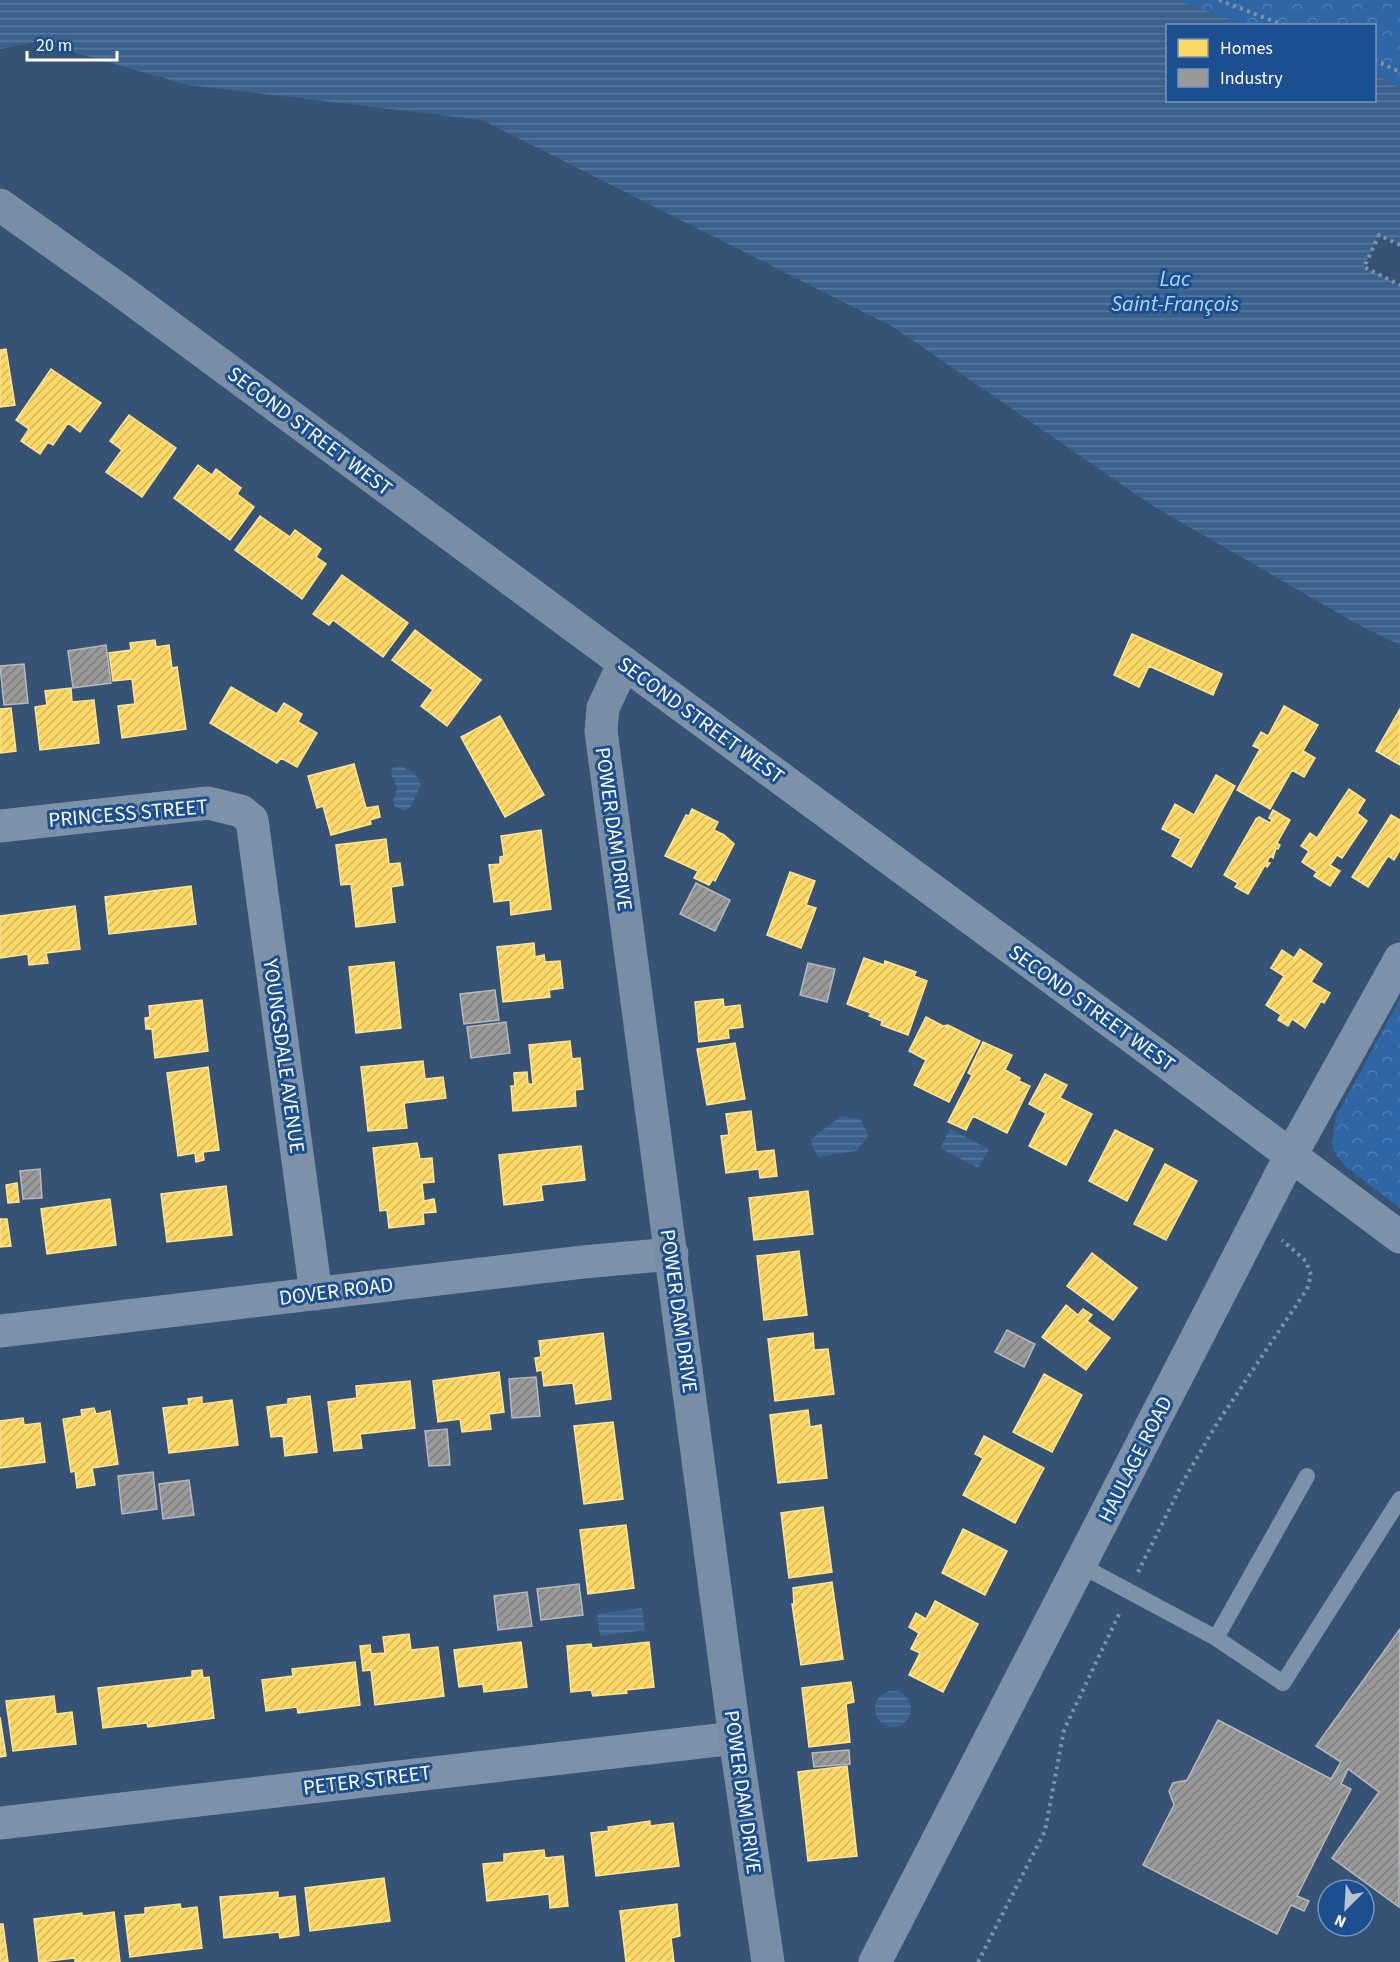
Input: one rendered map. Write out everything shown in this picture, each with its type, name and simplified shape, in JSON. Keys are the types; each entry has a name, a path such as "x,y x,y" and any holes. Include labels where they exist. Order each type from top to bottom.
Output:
{"main road":[{"name":"SECOND STREET WEST","path":"0,205 149,312 624,663"},
{"name":"POWER DAM DRIVE","path":"624,663 603,708 601,731 735,1738 768,1962"}],"street":[{"name":"SECOND STREET WEST","path":"624,663 1400,1237"},
{"name":"PRINCESS STREET","path":"0,826 208,803 241,812 252,819"},
{"name":"YOUNGSDALE AVENUE","path":"252,819 316,1294"},
{"name":"HAULAGE ROAD","path":"875,1962 1291,1155 1400,959"},
{"name":"DOVER ROAD","path":"0,1331 672,1254"},
{"name":"PETER STREET","path":"0,1823 735,1738"}],"lane":[{"path":"1216,1638 1307,1476"},
{"path":"1080,1565 1216,1638 1282,1683 1400,1499"}],"path":[{"path":"1219,0 1281,24"},
{"path":"1376,61 1400,72"},
{"path":"1400,245 1379,235 1364,267 1400,285"}],"green space":[{"path":"1176,0 1400,0 1400,88 1376,75 1376,24 1243,24"},
{"path":"1400,999 1400,1208 1346,1167 1336,1155 1332,1143 1336,1116"}],"water":[{"name":"Lac Saint-François","path":"0,0 1176,0 1243,24 1166,24 1166,102 1376,102 1376,75 1400,88 1400,245 1379,235 1364,267 1400,285 1400,645 1357,624 1153,506 893,327 482,120 188,85 37,42 0,49"},
{"path":"401,766 415,774 421,785 410,808 404,811 394,806 397,788 391,774 393,767"},
{"path":"841,1116 861,1119 868,1136 856,1151 818,1157 810,1140"},
{"path":"950,1129 989,1149 978,1168 940,1148"},
{"path":"642,1608 645,1630 600,1636 597,1614"},
{"path":"893,1691 906,1696 911,1709 906,1722 893,1727 880,1722 875,1709 880,1696"}],"building: Homes":[{"path":"6,349 15,405 0,407 0,350"},
{"path":"51,369 101,403 80,432 68,423 53,445 48,442 40,454 21,441 29,429 16,420"},
{"path":"129,415 176,448 142,497 106,472 122,450 110,441"},
{"path":"198,465 212,475 216,469 241,488 237,494 254,507 230,540 174,498"},
{"path":"260,516 290,537 295,530 321,549 316,557 326,564 302,599 235,550"},
{"path":"342,575 408,623 383,657 333,620 329,625 313,614"},
{"path":"415,630 481,680 447,726 421,706 433,690 392,660"},
{"path":"1132,634 1222,674 1213,695 1149,666 1139,687 1114,675"},
{"path":"155,640 156,647 169,645 172,668 177,667 186,729 122,738 118,706 135,704 132,679 113,681 109,653 131,650 130,643"},
{"path":"231,687 277,714 284,703 302,714 298,722 317,733 297,767 281,758 277,763 210,723"},
{"path":"71,688 72,702 94,700 99,743 40,750 35,707 47,705 45,691"},
{"path":"1284,706 1318,725 1303,751 1315,758 1304,777 1292,770 1270,809 1237,790 1260,749 1253,746 1261,732 1268,736"},
{"path":"11,708 16,751 0,753 0,709"},
{"path":"1400,709 1400,765 1376,751"},
{"path":"500,716 544,795 505,817 461,737"},
{"path":"354,764 366,808 378,806 380,817 370,820 371,824 331,835 323,806 317,808 308,776"},
{"path":"1216,775 1235,786 1191,867 1172,856 1181,839 1162,829 1175,804 1194,815"},
{"path":"1349,789 1365,800 1357,813 1367,821 1342,858 1337,855 1330,865 1340,871 1330,886 1314,876 1317,872 1302,862 1309,851 1301,846 1310,833 1317,838"},
{"path":"692,809 718,822 714,830 734,844 715,881 713,879 709,885 694,878 698,871 665,856 686,815 689,816"},
{"path":"1273,810 1290,820 1277,843 1280,845 1278,849 1276,848 1273,858 1270,856 1267,862 1270,863 1267,867 1265,865 1248,894 1235,887 1238,883 1224,875 1256,819 1259,817 1270,823 1272,820 1269,818"},
{"path":"1391,815 1400,820 1400,850 1394,860 1388,856 1368,887 1352,877"},
{"path":"541,830 551,909 511,915 510,900 494,902 489,865 500,864 500,857 504,856 501,836"},
{"path":"386,839 389,864 400,863 403,885 391,887 395,922 356,927 351,884 341,885 336,845"},
{"path":"790,872 815,881 806,905 816,908 801,948 767,935"},
{"path":"191,886 196,924 109,934 105,897"},
{"path":"75,906 80,949 46,953 48,963 29,965 28,954 0,958 0,916"},
{"path":"534,943 535,957 544,955 545,962 560,961 563,988 549,990 550,997 503,1002 497,947"},
{"path":"1300,949 1322,964 1311,982 1330,993 1324,1003 1321,1001 1305,1028 1292,1019 1288,1026 1278,1020 1281,1015 1266,1005 1284,976 1271,968 1282,950 1294,958"},
{"path":"864,958 884,965 885,961 916,972 914,976 927,981 908,1035 881,1025 882,1021 869,1016 871,1013 847,1004"},
{"path":"394,962 401,1028 356,1033 349,967"},
{"path":"723,999 724,1007 740,1005 743,1027 728,1029 729,1038 699,1042 695,1002"},
{"path":"202,1000 208,1051 155,1058 152,1029 146,1029 145,1018 150,1017 149,1006"},
{"path":"926,1017 980,1041 949,1102 914,1085 926,1060 909,1051"},
{"path":"570,1041 572,1059 580,1058 583,1089 575,1090 576,1106 513,1111 511,1086 515,1086 514,1073 527,1072 528,1084 533,1084 529,1045"},
{"path":"983,1042 1012,1055 1005,1070 1030,1086 1007,1133 973,1116 966,1130 948,1122 972,1075 968,1073"},
{"path":"735,1043 745,1099 707,1105 697,1049"},
{"path":"423,1061 425,1079 443,1077 446,1098 404,1103 407,1128 368,1131 361,1067"},
{"path":"208,1067 219,1150 203,1152 204,1160 196,1162 195,1153 178,1156 167,1073"},
{"path":"1045,1074 1067,1085 1060,1098 1092,1114 1066,1165 1029,1146 1046,1113 1029,1104"},
{"path":"751,1111 756,1152 774,1150 777,1176 760,1178 759,1169 726,1173 721,1136 729,1135 726,1114"},
{"path":"1115,1130 1153,1149 1127,1201 1089,1181"},
{"path":"417,1143 420,1159 432,1158 434,1182 422,1183 424,1201 434,1199 436,1212 423,1213 424,1224 389,1228 387,1210 380,1211 373,1148"},
{"path":"581,1146 585,1180 541,1185 543,1200 504,1205 499,1155"},
{"path":"1165,1164 1197,1181 1166,1240 1134,1224"},
{"path":"17,1183 19,1202 8,1203 6,1185"},
{"path":"226,1186 232,1235 167,1242 161,1194"},
{"path":"808,1191 813,1234 754,1240 749,1198"},
{"path":"110,1199 116,1245 47,1254 41,1209"},
{"path":"0,1219 7,1219 11,1246 0,1247"},
{"path":"799,1251 807,1315 764,1320 757,1256"},
{"path":"1092,1253 1137,1288 1113,1320 1067,1286"},
{"path":"1066,1305 1078,1315 1083,1309 1092,1315 1087,1321 1110,1338 1086,1370 1042,1337"},
{"path":"603,1333 611,1399 576,1404 573,1383 544,1386 542,1370 537,1371 535,1358 541,1357 539,1341"},
{"path":"813,1333 814,1350 828,1349 834,1394 775,1401 768,1339"},
{"path":"499,1372 504,1412 489,1414 491,1429 462,1432 460,1419 438,1422 433,1381"},
{"path":"1044,1374 1082,1395 1052,1452 1013,1432"},
{"path":"410,1381 415,1428 360,1434 362,1448 334,1451 328,1402 357,1398 356,1386"},
{"path":"310,1396 317,1452 285,1456 283,1436 271,1437 267,1407 288,1404 288,1399"},
{"path":"202,1397 202,1404 232,1400 238,1445 169,1453 163,1408 189,1405 188,1399"},
{"path":"94,1408 96,1414 110,1411 118,1464 92,1468 95,1485 77,1488 75,1471 71,1472 63,1419 82,1416 81,1410"},
{"path":"808,1410 810,1427 821,1425 827,1478 778,1483 770,1415"},
{"path":"23,1418 24,1425 40,1423 45,1462 0,1468 0,1421"},
{"path":"613,1422 623,1499 584,1504 574,1426"},
{"path":"984,1436 1044,1468 1015,1523 963,1495 983,1458 975,1454"},
{"path":"823,1507 832,1572 789,1578 781,1513"},
{"path":"626,1525 634,1588 588,1594 580,1530"},
{"path":"963,1529 1007,1551 985,1595 942,1573"},
{"path":"832,1582 843,1659 801,1665 792,1604 794,1604 793,1588"},
{"path":"935,1601 978,1624 943,1692 909,1675 920,1653 911,1649 919,1633 909,1627 916,1613 926,1619"},
{"path":"409,1634 411,1650 438,1647 444,1696 375,1705 371,1670 363,1671 360,1646 370,1645 371,1654 385,1653 383,1637"},
{"path":"521,1642 527,1687 484,1692 483,1684 459,1687 454,1650"},
{"path":"649,1642 654,1687 626,1690 627,1693 593,1696 591,1690 571,1692 567,1646 591,1644 592,1648"},
{"path":"355,1662 360,1705 298,1713 297,1707 266,1711 262,1680 293,1676 292,1669"},
{"path":"202,1670 203,1678 209,1677 214,1718 148,1727 147,1723 103,1728 98,1688 192,1677 192,1671"},
{"path":"851,1682 854,1702 846,1704 850,1742 809,1747 802,1688"},
{"path":"54,1696 56,1714 72,1712 76,1744 13,1751 6,1701"},
{"path":"0,1717 6,1756 0,1757"},
{"path":"847,1766 857,1856 808,1861 798,1772"},
{"path":"650,1821 650,1826 673,1823 679,1866 596,1876 591,1833 609,1831 608,1827"},
{"path":"544,1850 545,1858 563,1856 568,1906 550,1908 549,1894 487,1901 483,1864 504,1862 504,1854"},
{"path":"384,1878 390,1921 310,1931 305,1888"},
{"path":"278,1892 278,1898 295,1896 299,1935 280,1938 279,1932 224,1938 220,1897"},
{"path":"180,1904 181,1909 197,1907 202,1948 130,1957 125,1916 145,1914 145,1908"},
{"path":"677,1904 680,1936 671,1938 674,1962 626,1962 620,1911"},
{"path":"114,1912 120,1962 75,1962 75,1958 39,1962 34,1919"},
{"path":"0,1924 3,1924 8,1962 0,1962"}],"building: Industry":[{"path":"106,645 111,683 73,688 68,651"},
{"path":"24,664 28,703 4,705 0,666"},
{"path":"696,883 730,900 715,931 680,914"},
{"path":"808,963 835,969 827,1002 800,995"},
{"path":"495,990 499,1020 464,1024 460,994"},
{"path":"506,1022 510,1053 471,1058 467,1027"},
{"path":"40,1169 42,1198 23,1199 20,1171"},
{"path":"1007,1330 1035,1344 1024,1367 995,1352"},
{"path":"536,1377 540,1416 512,1418 509,1379"},
{"path":"447,1429 450,1465 429,1466 425,1431"},
{"path":"153,1472 157,1509 122,1514 118,1476"},
{"path":"189,1480 194,1515 163,1519 159,1484"},
{"path":"579,1584 583,1615 541,1620 537,1589"},
{"path":"527,1592 532,1626 498,1630 494,1596"},
{"path":"1400,1629 1399,1907 1376,1890 1376,1878 1359,1878 1332,1858 1379,1792 1348,1769 1341,1784 1351,1789 1297,1896 1309,1901 1304,1911 1291,1905 1277,1934 1143,1865 1174,1805 1169,1791 1173,1783 1187,1780 1218,1720 1331,1779 1341,1762 1316,1746"},
{"path":"849,1750 850,1764 814,1767 812,1753"}]}
